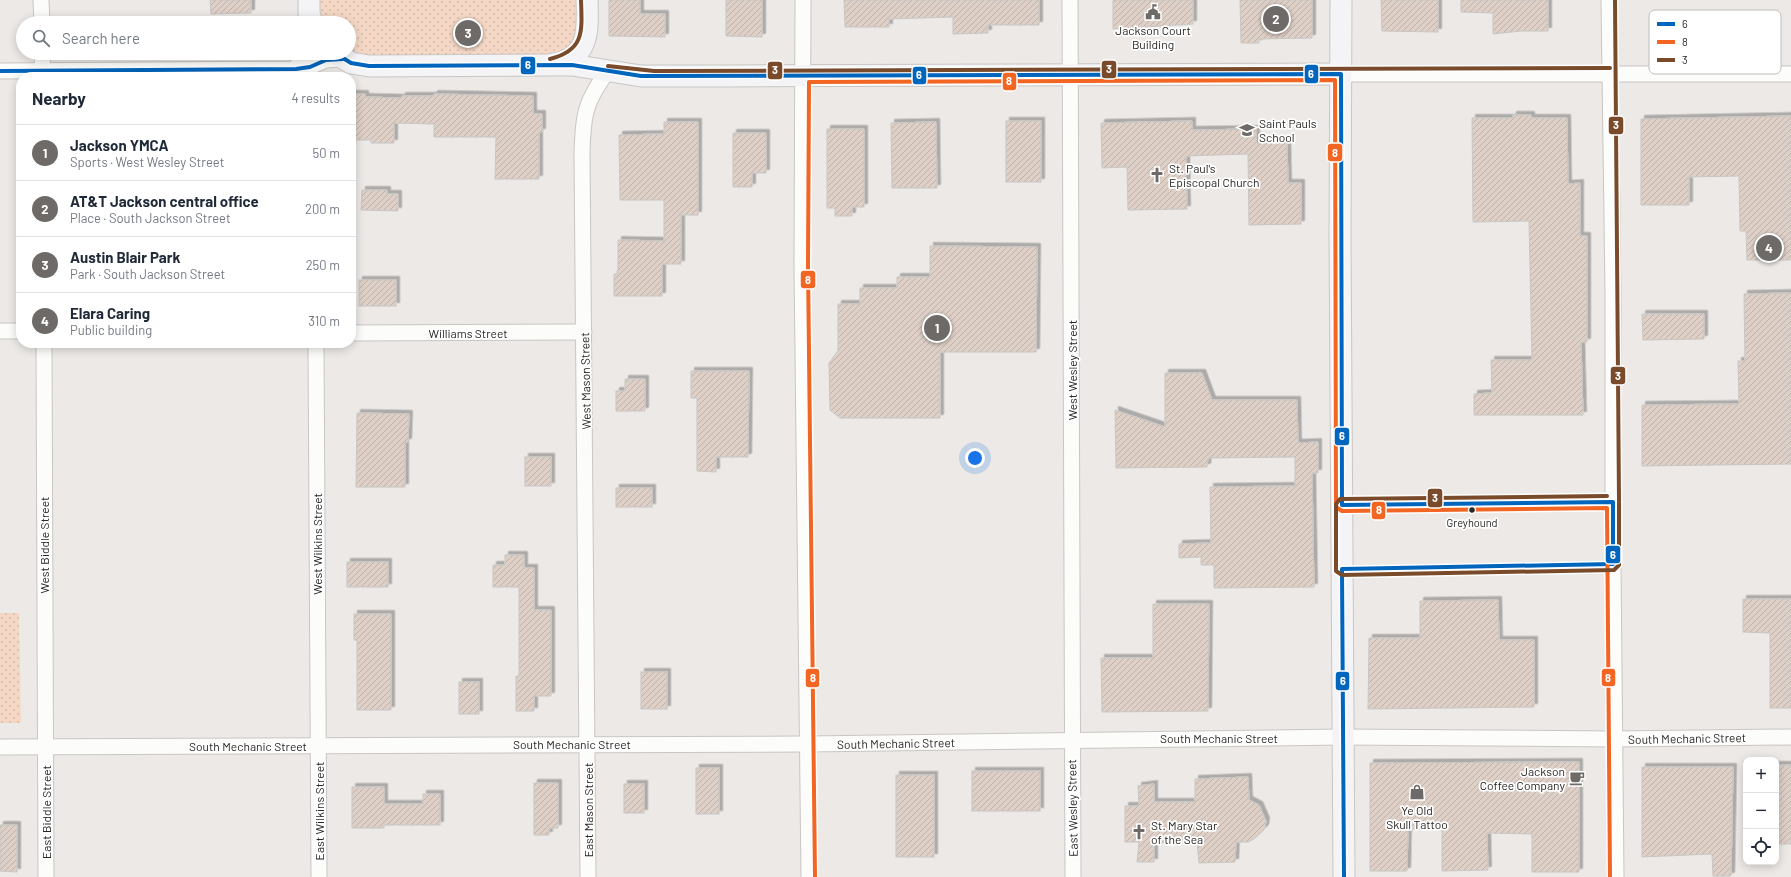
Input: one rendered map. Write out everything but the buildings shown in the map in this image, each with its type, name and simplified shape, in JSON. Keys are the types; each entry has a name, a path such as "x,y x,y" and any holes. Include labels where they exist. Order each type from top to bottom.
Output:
{"street":[{"path":"41,0 42,16"},
{"path":"587,0 589,43 594,56 601,66 608,72"},
{"path":"802,0 802,281 809,877"},
{"name":"West Wesley Street","path":"1070,0 1073,484 1071,740"},
{"path":"1341,0 1342,737 1344,877"},
{"path":"1609,0 1616,877"},
{"path":"552,64 564,63 577,52 585,41 588,31"},
{"path":"42,60 42,72"},
{"path":"299,72 302,60"},
{"path":"301,72 326,60"},
{"path":"347,60 369,66 572,65 608,72 654,77 1791,74"},
{"path":"0,71 16,72"},
{"name":"West Mason Street","path":"588,744 582,131 591,95 608,72"},
{"path":"0,331 16,330"},
{"name":"Williams Street","path":"356,333 584,332"},
{"name":"West Biddle Street","path":"44,348 45,747"},
{"name":"West Wilkins Street","path":"316,348 319,745"},
{"name":"South Mechanic Street","path":"0,747 807,744 1342,737 1614,739 1791,737"},
{"name":"East Wesley Street","path":"1071,740 1073,877"},
{"name":"East Mason Street","path":"588,744 588,877"},
{"name":"East Wilkins Street","path":"319,745 319,877"},
{"name":"East Biddle Street","path":"45,747 46,877"}],"shaded area":[{"path":"309,0 587,0 570,59 369,66 356,58 356,16 311,16"},
{"path":"0,613 19,613 21,723 0,723"}],"transit line":[{"name":"3","path":"550,59 570,50 579,38 582,21 581,0"},
{"name":"3","path":"1615,0 1619,501"},
{"name":"6","path":"0,71 296,69 310,67 326,60"},
{"name":"6","path":"346,60 351,63 369,66 572,65 641,76 1341,74 1342,505 1613,502 1613,564 1342,569 1344,877"},
{"name":"3","path":"608,66 654,71 1610,68"},
{"name":"8","path":"815,877 808,266 809,82 1335,80 1336,507 1342,511 1607,508 1610,877"},
{"name":"3","path":"1607,496 1340,499 1336,504 1336,571 1342,575 1614,570 1619,565 1619,503"}],"place":[{"name":"Jackson Court Building","path":"1153,12"},
{"name":"AT&T Jackson central office","path":"1276,19"},
{"name":"Austin Blair Park","path":"468,33"},
{"name":"Saint Pauls School","path":"1247,130"},
{"name":"St. Paul's Episcopal Church","path":"1157,175"},
{"name":"Elara Caring","path":"1769,248"},
{"name":"Jackson YMCA","path":"937,328"},
{"name":"Greyhound","path":"1472,510"},
{"name":"Jackson Coffee Company","path":"1577,778"},
{"name":"Ye Old Skull Tattoo","path":"1417,792"},
{"name":"St. Mary Star of the Sea","path":"1139,832"}]}
